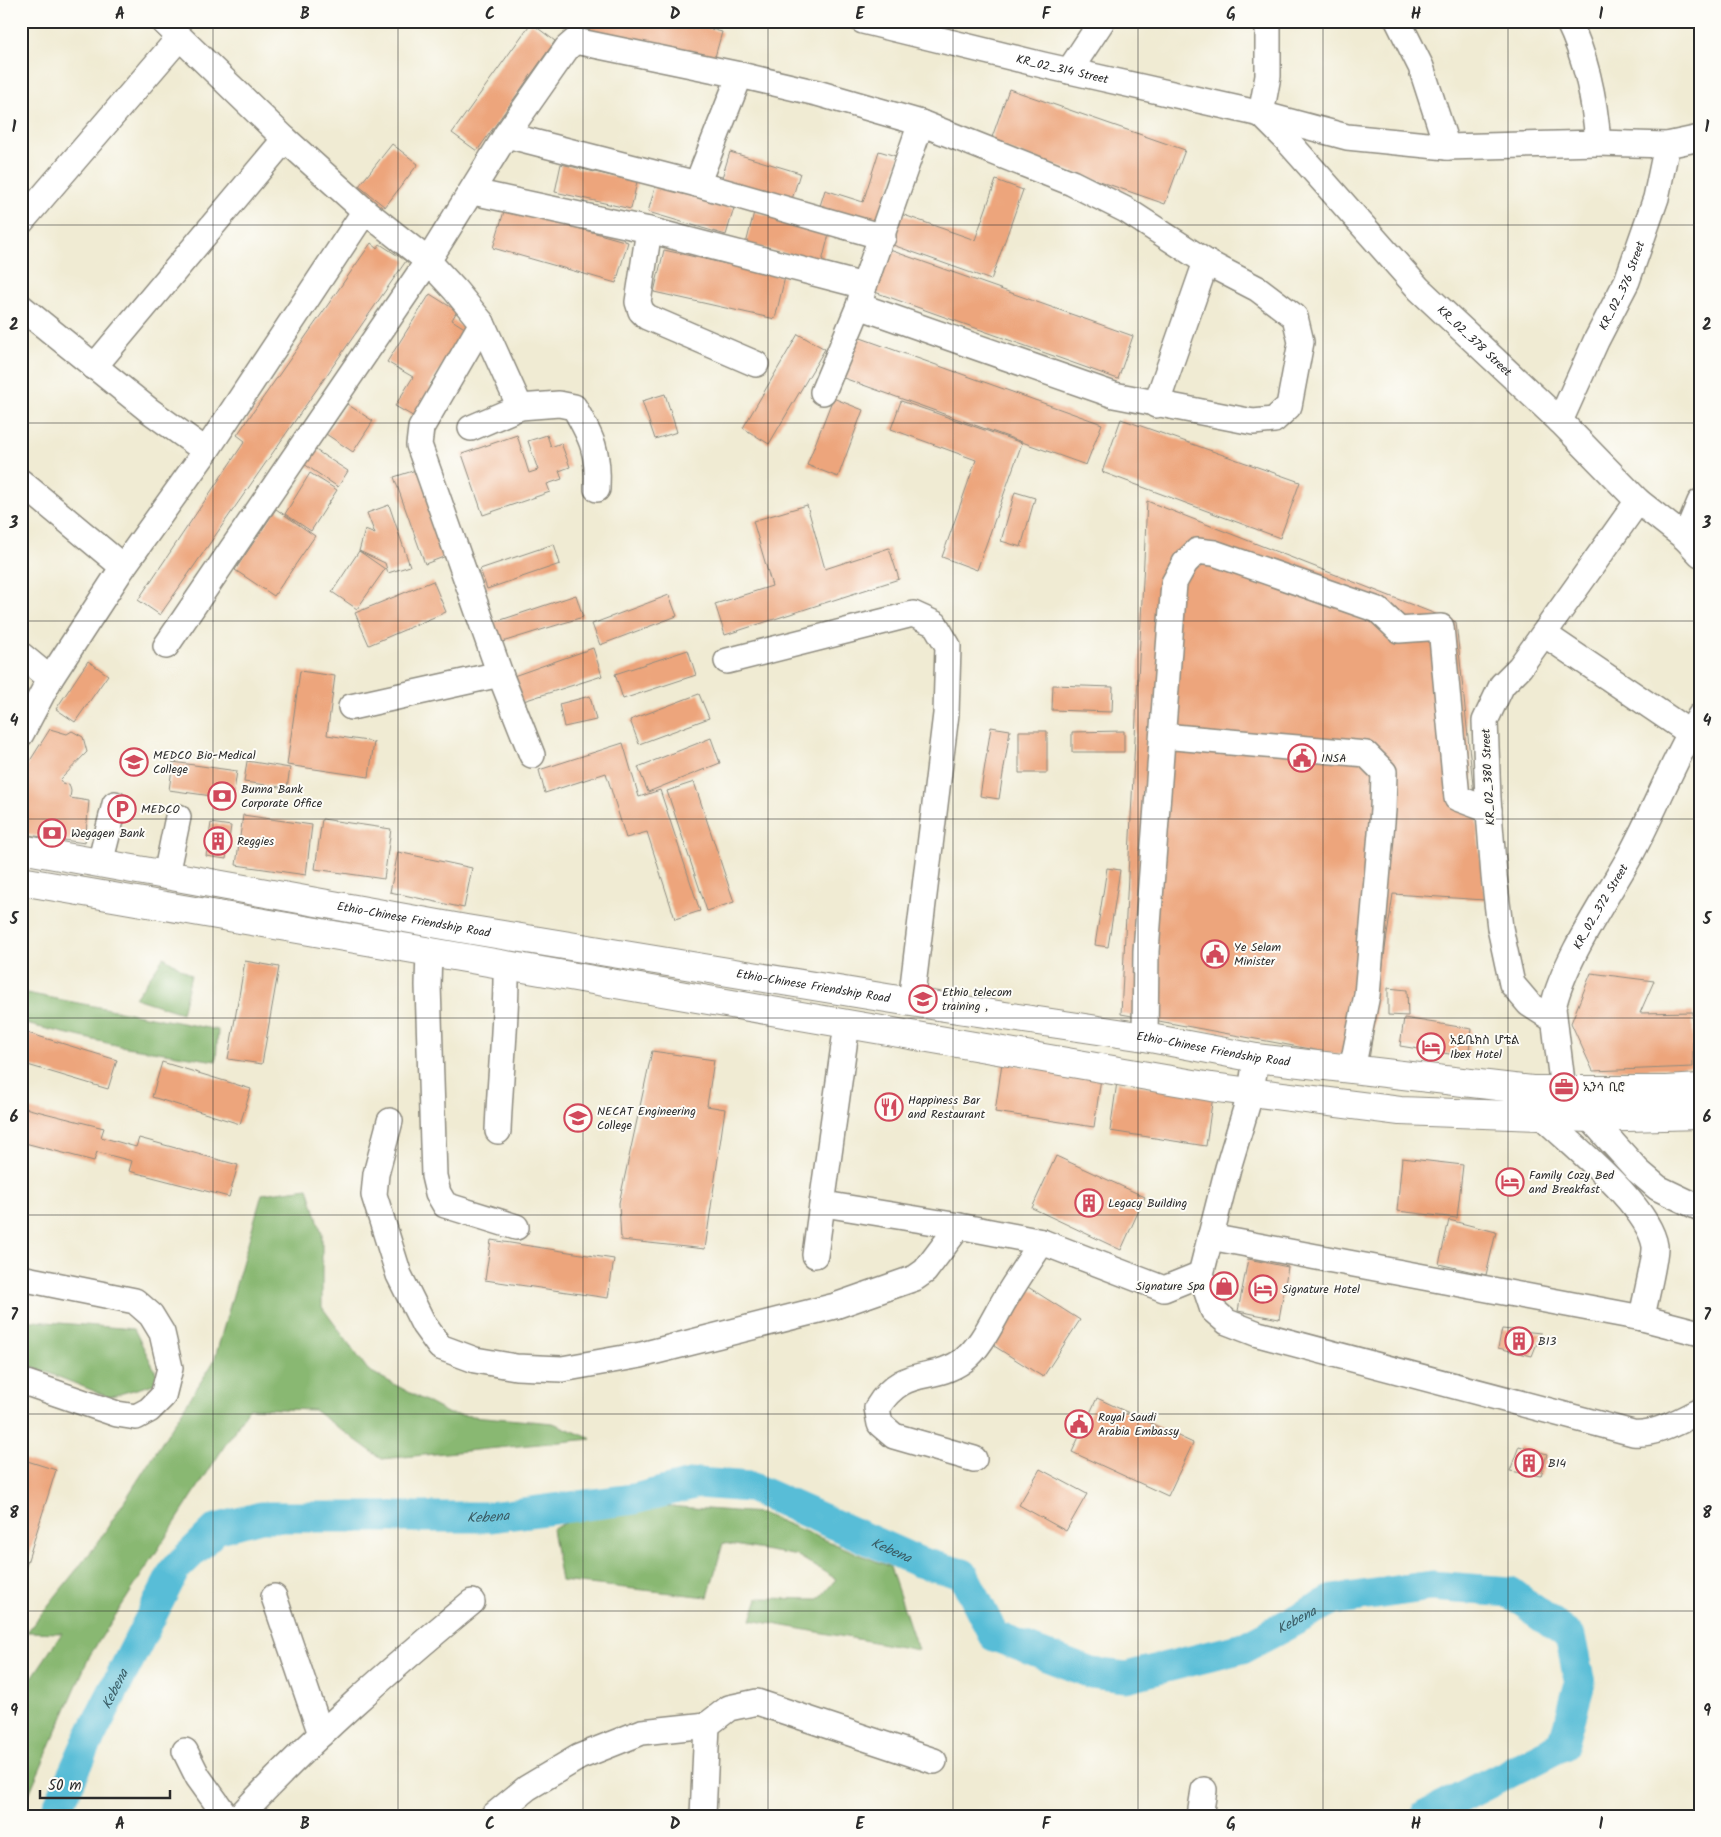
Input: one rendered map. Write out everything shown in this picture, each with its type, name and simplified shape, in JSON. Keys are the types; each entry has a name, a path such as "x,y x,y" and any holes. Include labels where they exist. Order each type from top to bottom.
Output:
{"main road":[{"name":"Ethio-Chinese Friendship Road","path":"21,849 466,929 911,1002 1145,1037 1256,1058 1532,1090 1668,1090 1700,1088"},
{"path":"21,881 1211,1087 1400,1111 1590,1118 1700,1114"},
{"path":"462,958 466,929"}],"street":[{"name":"KR_02_314 Street","path":"863,21 1069,71 1261,114 1347,137 1447,147 1598,143 1667,145"},
{"path":"1069,71 1102,21"},
{"path":"1261,114 1268,76 1268,21"},
{"path":"1398,21 1421,67 1447,147"},
{"path":"1575,24 1595,106 1598,143"},
{"path":"21,222 171,30 285,139 365,211 428,262 482,323 520,407"},
{"path":"166,646 428,262 473,192 506,135 567,48 575,41 817,93 921,123 1072,183 1126,210 1206,262 1258,289 1295,317 1301,342 1289,406 1274,420 1253,422 1156,405 1114,395 862,296 649,230 473,192"},
{"path":"697,184 740,75"},
{"name":"KR_02_378 Street","path":"1261,114 1285,138 1419,290 1560,421 1638,501 1692,546"},
{"path":"823,392 862,296 921,123"},
{"path":"506,135 697,184 883,237"},
{"path":"1667,145 1700,138"},
{"path":"94,367 285,139"},
{"name":"KR_02_376 Street","path":"1560,421 1596,341 1627,281 1656,198 1667,145"},
{"path":"21,734 50,679 123,567 206,451 365,211"},
{"path":"649,230 638,302 641,311 647,317 756,364"},
{"path":"1156,405 1206,262"},
{"path":"21,307 94,367 206,451"},
{"path":"482,323 421,428 419,445 500,674 532,755"},
{"path":"471,428 520,407 559,404 574,407 593,441 598,467 597,489"},
{"path":"21,482 123,567"},
{"name":"KR_02_380 Street","path":"1554,1020 1529,1004 1512,984 1500,928 1488,810 1485,720 1502,685 1520,667 1638,501"},
{"path":"1692,546 1700,502"},
{"path":"1145,1037 1146,951 1174,583 1185,562 1197,551 1214,553 1378,610 1399,630 1441,626 1457,798 1488,810"},
{"path":"727,660 913,614 935,624 948,646 946,714 911,1002"},
{"name":"KR_02_372 Street","path":"1544,634 1695,725 1631,854 1569,965 1556,996 1553,1008 1563,1090"},
{"path":"21,655 50,679"},
{"path":"351,708 500,674"},
{"path":"1162,736 1366,754 1384,772 1383,810 1367,995 1352,1069"},
{"path":"100,863 116,804"},
{"path":"166,875 178,818"},
{"path":"429,951 428,985 434,1176 438,1193 445,1205 516,1226"},
{"path":"498,1131 500,1080 507,1005 506,964"},
{"path":"815,1256 824,1204 847,1024"},
{"path":"1256,1058 1250,1092 1201,1274 1213,1310 1227,1322 1258,1334 1633,1433 1646,1434 1700,1411"},
{"path":"1543,1117 1635,1204 1650,1230 1655,1248 1642,1318"},
{"path":"1590,1118 1638,1171 1658,1188 1700,1208"},
{"path":"390,1121 376,1174 374,1195 399,1274 424,1326 440,1347 474,1360 516,1367 562,1368 640,1355 835,1306 915,1278 925,1271 959,1226"},
{"path":"824,1204 959,1226 1042,1242 1164,1289 1201,1274"},
{"path":"1210,1237 1642,1318 1700,1332"},
{"path":"974,1459 894,1436 880,1424 877,1408 884,1397 902,1381 947,1370 965,1359 978,1344 1019,1275 1042,1242"},
{"path":"21,1278 135,1301 151,1315 162,1333 170,1368 163,1396 149,1410 136,1417 118,1414 21,1381"},
{"path":"274,1597 321,1734"},
{"path":"240,1816 321,1734 392,1668 472,1602"},
{"path":"493,1816 527,1788 579,1757 642,1732 707,1725 729,1708 758,1702 934,1761"},
{"path":"703,1816 707,1725"},
{"path":"185,1751 198,1777 226,1816"},
{"path":"1200,1816 1204,1790"}],"green space":[{"path":"164,957 191,975 182,1013 135,998"},
{"path":"21,992 218,1030 216,1061 120,1046 21,1023"},
{"path":"308,1188 322,1234 322,1307 368,1370 449,1414 553,1423 592,1439 382,1459 314,1410 249,1408 90,1655 21,1812 21,1694 62,1633 27,1632 97,1544 214,1361 262,1194"},
{"path":"21,1320 134,1329 161,1382 109,1397 21,1362"},
{"path":"612,1502 761,1513 890,1567 918,1650 751,1620 758,1598 819,1599 836,1579 798,1556 723,1543 708,1597 561,1581 552,1529"}],"building":[{"path":"579,21 681,21 722,32 713,64 578,28"},
{"path":"531,23 555,41 477,151 452,133"},
{"path":"1009,89 1185,150 1165,204 990,143"},
{"path":"392,144 418,164 385,207 359,186"},
{"path":"879,151 899,157 877,228 819,209 825,190 863,202"},
{"path":"730,152 800,173 790,206 720,184"},
{"path":"561,164 637,182 631,209 555,192"},
{"path":"996,180 1023,190 991,280 890,244 901,214 975,240"},
{"path":"656,184 734,208 726,235 648,212"},
{"path":"505,208 628,242 616,283 493,248"},
{"path":"754,212 830,230 822,262 746,244"},
{"path":"371,243 377,248 380,244 406,261 160,615 138,600 245,441 237,435"},
{"path":"887,249 1133,336 1118,379 872,291"},
{"path":"664,250 785,277 775,319 654,292"},
{"path":"430,294 457,311 452,320 466,329 429,387 435,391 418,419 395,406 413,377 387,362"},
{"path":"798,334 825,349 769,444 743,428"},
{"path":"855,336 1102,424 1086,465 838,376"},
{"path":"665,394 677,432 655,439 642,401"},
{"path":"833,398 863,410 838,477 807,465"},
{"path":"901,401 1022,443 977,570 942,557 976,460 891,429"},
{"path":"347,404 373,421 353,452 326,434"},
{"path":"1121,419 1300,482 1280,538 1102,472"},
{"path":"517,435 529,473 538,470 528,441 547,435 551,447 561,443 570,467 559,471 562,479 547,484 550,492 483,515 462,454"},
{"path":"314,449 348,471 338,487 304,464"},
{"path":"419,469 449,555 425,564 394,477"},
{"path":"310,473 337,490 311,531 285,514"},
{"path":"1015,492 1035,498 1021,547 1001,541"},
{"name":"INSA","path":"1147,501 1456,622 1485,900 1393,894 1369,1060 1121,1014"},
{"path":"389,505 410,566 388,573 385,563 359,551 365,530 375,534 367,513"},
{"path":"807,505 825,569 889,548 899,579 725,635 715,604 772,586 753,521"},
{"path":"276,509 315,536 274,596 235,570"},
{"path":"554,544 560,564 487,589 480,569"},
{"path":"359,551 385,569 357,609 332,592"},
{"path":"433,581 446,612 369,645 355,613"},
{"path":"576,595 583,617 499,643 492,623"},
{"path":"669,595 677,616 600,645 592,624"},
{"path":"593,648 602,676 517,703 508,678"},
{"path":"688,650 696,675 623,699 615,674"},
{"path":"88,661 108,675 75,722 56,709"},
{"path":"300,671 335,676 327,735 374,742 369,777 287,765"},
{"path":"1053,685 1113,687 1112,712 1052,710"},
{"path":"699,694 709,718 639,744 630,720"},
{"path":"590,696 596,720 564,727 559,704"},
{"path":"991,727 1010,730 999,799 980,796"},
{"path":"50,729 67,734 72,731 83,737 87,752 60,780 64,785 69,784 70,798 89,801 85,843 21,834 21,775"},
{"path":"1019,731 1047,731 1047,773 1019,773"},
{"path":"1124,731 1124,752 1072,752 1072,732"},
{"path":"711,738 720,763 648,792 638,767"},
{"path":"623,743 639,797 660,790 700,911 675,919 647,832 626,838 606,773 545,793 539,770"},
{"path":"247,761 290,768 287,788 244,782"},
{"path":"173,762 237,771 233,799 169,790"},
{"path":"694,782 734,902 707,911 667,791"},
{"path":"243,815 312,825 306,875 236,865"},
{"path":"322,819 391,829 384,879 315,869"},
{"name":"Reggies","path":"211,823 231,826 226,859 206,856"},
{"path":"398,852 472,868 464,908 390,892"},
{"path":"1107,868 1120,870 1108,947 1095,945"},
{"path":"245,961 279,967 262,1064 228,1059"},
{"path":"1591,973 1654,981 1640,1013 1693,1012 1693,1067 1593,1071 1571,1023"},
{"path":"1388,988 1407,990 1408,1016 1388,1015"},
{"path":"1404,1018 1472,1029 1468,1057 1400,1046"},
{"path":"21,1031 117,1060 108,1089 21,1063"},
{"path":"652,1051 714,1060 707,1106 725,1109 705,1249 621,1240 619,1203"},
{"path":"162,1062 251,1089 240,1124 152,1097"},
{"path":"1002,1063 1101,1078 1094,1127 995,1112"},
{"path":"1117,1082 1213,1096 1206,1146 1110,1131"},
{"path":"21,1107 104,1128 101,1137 136,1147 139,1138 238,1165 229,1197 129,1171 132,1161 97,1152 94,1161 21,1142"},
{"name":"Legacy Building","path":"1056,1156 1145,1197 1121,1250 1032,1208"},
{"path":"1402,1158 1463,1165 1457,1218 1397,1211"},
{"path":"1449,1220 1496,1232 1486,1275 1439,1264"},
{"path":"491,1240 614,1259 608,1298 485,1280"},
{"name":"Signature Hotel","path":"1248,1259 1288,1267 1279,1319 1238,1311"},
{"path":"1028,1287 1080,1320 1043,1377 991,1344"},
{"name":"B13","path":"1502,1329 1541,1333 1532,1356 1498,1348"},
{"path":"1097,1398 1193,1443 1168,1496 1072,1452"},
{"name":"B14","path":"1519,1446 1547,1454 1541,1476 1510,1471"},
{"path":"21,1459 56,1470 22,1579 21,1579"},
{"path":"1040,1469 1087,1494 1066,1531 1019,1505"}],"waterway":[{"name":"Kebena","path":"54,1816 86,1745 175,1569 216,1529 261,1517 490,1517 634,1499 698,1483 750,1487 919,1562 963,1574 994,1636 1091,1673 1126,1677 1243,1648 1333,1600 1431,1586 1510,1592 1570,1637 1580,1683 1563,1745 1425,1816"}],"place":[{"name":"INSA","path":"1302,758"},
{"name":"MEDCO Bio-Medical College","path":"134,762"},
{"name":"Bunna Bank Corporate Office","path":"222,796"},
{"name":"MEDCO","path":"122,809"},
{"name":"Wegagen Bank","path":"52,833"},
{"name":"Reggies","path":"218,841"},
{"name":"Ye Selam Minister","path":"1215,954"},
{"name":"Ethio telecom training ,","path":"923,999"},
{"name":"አይቤክስ ሆቴል Ibex Hotel","path":"1431,1047"},
{"name":"ኢንሳ ቢሮ","path":"1564,1087"},
{"name":"Happiness Bar and Restaurant","path":"889,1107"},
{"name":"NECAT Engineering College","path":"578,1118"},
{"name":"Family Cozy Bed and Breakfast","path":"1510,1182"},
{"name":"Legacy Building","path":"1089,1203"},
{"name":"Signature Spa","path":"1224,1286"},
{"name":"Signature Hotel","path":"1263,1289"},
{"name":"B13","path":"1519,1341"},
{"name":"Royal Saudi Arabia Embassy","path":"1079,1424"},
{"name":"B14","path":"1529,1463"}]}
